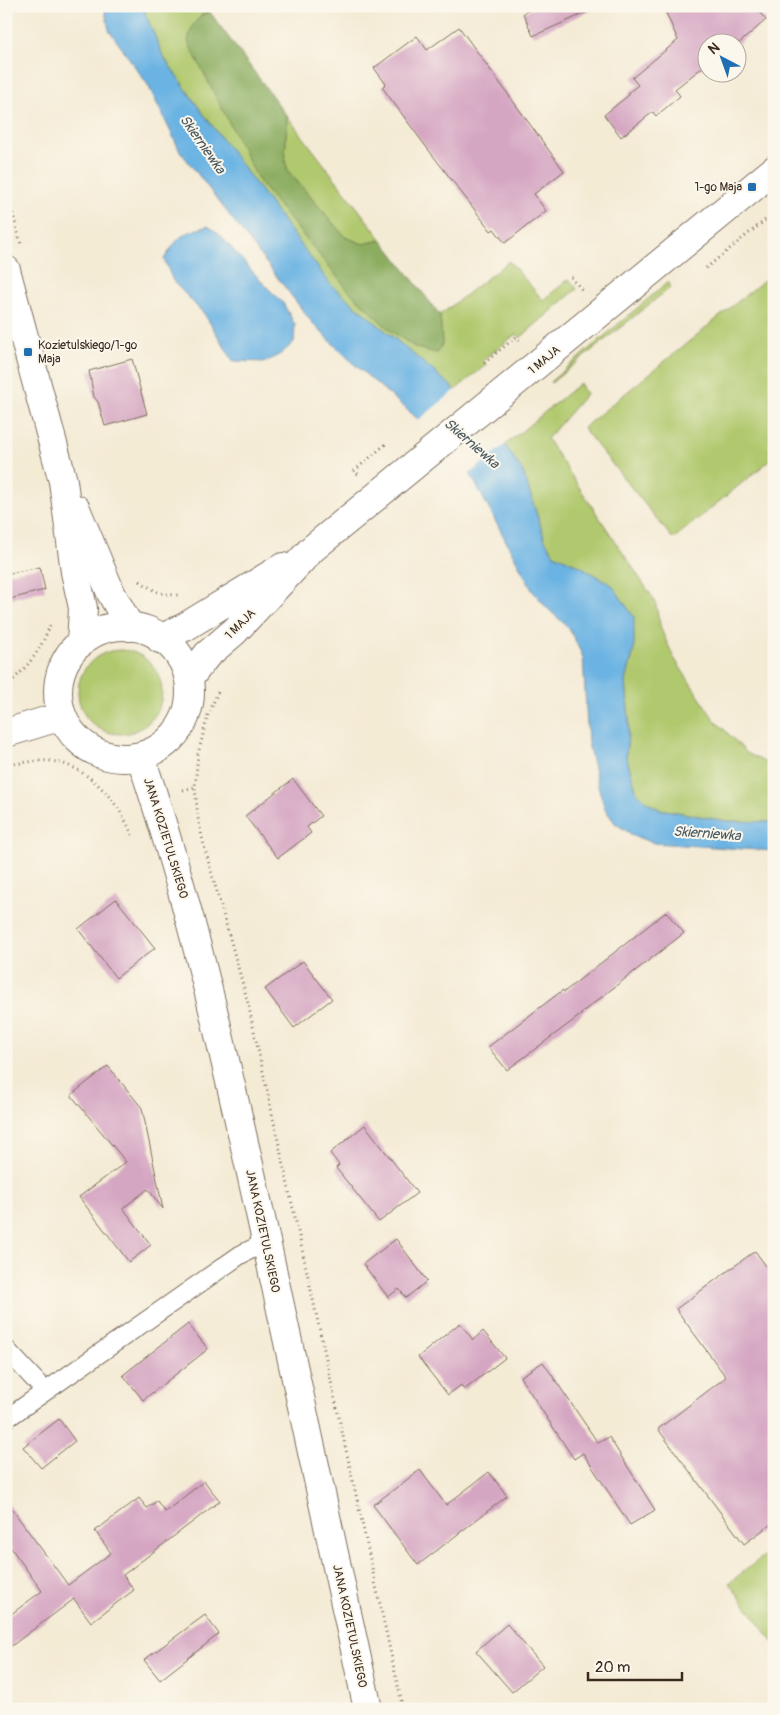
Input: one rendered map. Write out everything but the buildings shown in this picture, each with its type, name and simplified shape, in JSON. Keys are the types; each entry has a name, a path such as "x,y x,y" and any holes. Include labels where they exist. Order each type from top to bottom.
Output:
{"main road":[{"name":"1 MAJA","path":"190,676 207,655 235,631 312,549 774,170"},
{"path":"6,270 63,481 75,572 83,608 80,643"},
{"path":"63,481 111,592 130,627"},
{"name":"1 MAJA","path":"160,638 185,627 312,549"},
{"path":"115,625 145,630 160,638 173,650 190,676 191,693 187,714 177,734 161,748 141,758 119,758 98,752 79,740 62,716 58,704 61,671 70,655 80,643 95,631 115,625"},
{"path":"6,733 62,716"},
{"name":"JANA KOZIETULSKIEGO","path":"141,758 155,798 193,930 231,1086 368,1709"}],"lane":[{"path":"6,1419 240,1255 266,1242"},
{"path":"6,1349 45,1391"}],"path":[{"path":"571,277 582,290"},
{"path":"484,363 516,337 521,343"},
{"path":"363,463 387,443"},
{"path":"137,579 151,590 164,595 182,595"},
{"path":"220,689 208,715 198,754 195,786 198,818 204,846 247,999 404,1709"},
{"path":"8,765 40,761 66,765 80,771 102,789 120,809"}],"green space":[{"path":"145,6 208,6 209,11 200,16 260,183 349,291 391,331 416,348 437,353 442,344 440,315 509,261 543,300 569,279 577,289 520,338 516,334 486,358 483,361 486,365 455,390 331,285 199,108 163,56 145,13"},
{"path":"209,11 287,116 285,160 288,171 345,237 363,244 382,240 440,315 442,344 437,353 416,348 391,331 349,291 260,183 188,42 194,24"},
{"path":"287,116 382,240 363,244 345,237 288,171 285,160"},
{"path":"774,272 774,457 673,539 583,428"},
{"path":"668,282 671,287 550,382"},
{"path":"580,383 586,394 547,439 655,601 661,629 674,658 713,718 747,753 774,767 774,822 727,821 659,809 637,793 626,756 629,723 626,681 634,649 612,585 580,566 554,554 545,540 523,472 505,445"},
{"path":"120,650 136,653 150,662 159,676 162,692 159,708 150,722 136,731 120,734 104,731 90,722 81,708 78,692 81,676 90,662 104,653"},
{"path":"774,1548 774,1643 729,1583"}],"water":[{"name":"Skierniewka","path":"106,6 145,6 145,13 163,56 199,108 331,285 450,385 505,445 523,472 545,540 554,554 580,566 612,585 634,617 634,649 626,681 629,723 626,756 637,793 659,809 727,821 774,822 774,851 654,843 634,836 615,823 605,809 588,743 583,657 569,628 546,607 532,590 471,475 418,419 355,365 314,325 180,151 148,85 109,30 105,11"},
{"path":"208,226 219,234 283,303 295,325 294,342 282,353 266,362 233,361 205,315 173,281 164,259 182,236"}],"pier":[{"path":"457,389 507,443 468,475 417,421"}],"place":[{"name":"1-go Maja","path":"752,187"},
{"name":"Kozietulskiego/1-go Maja","path":"28,352"}]}
